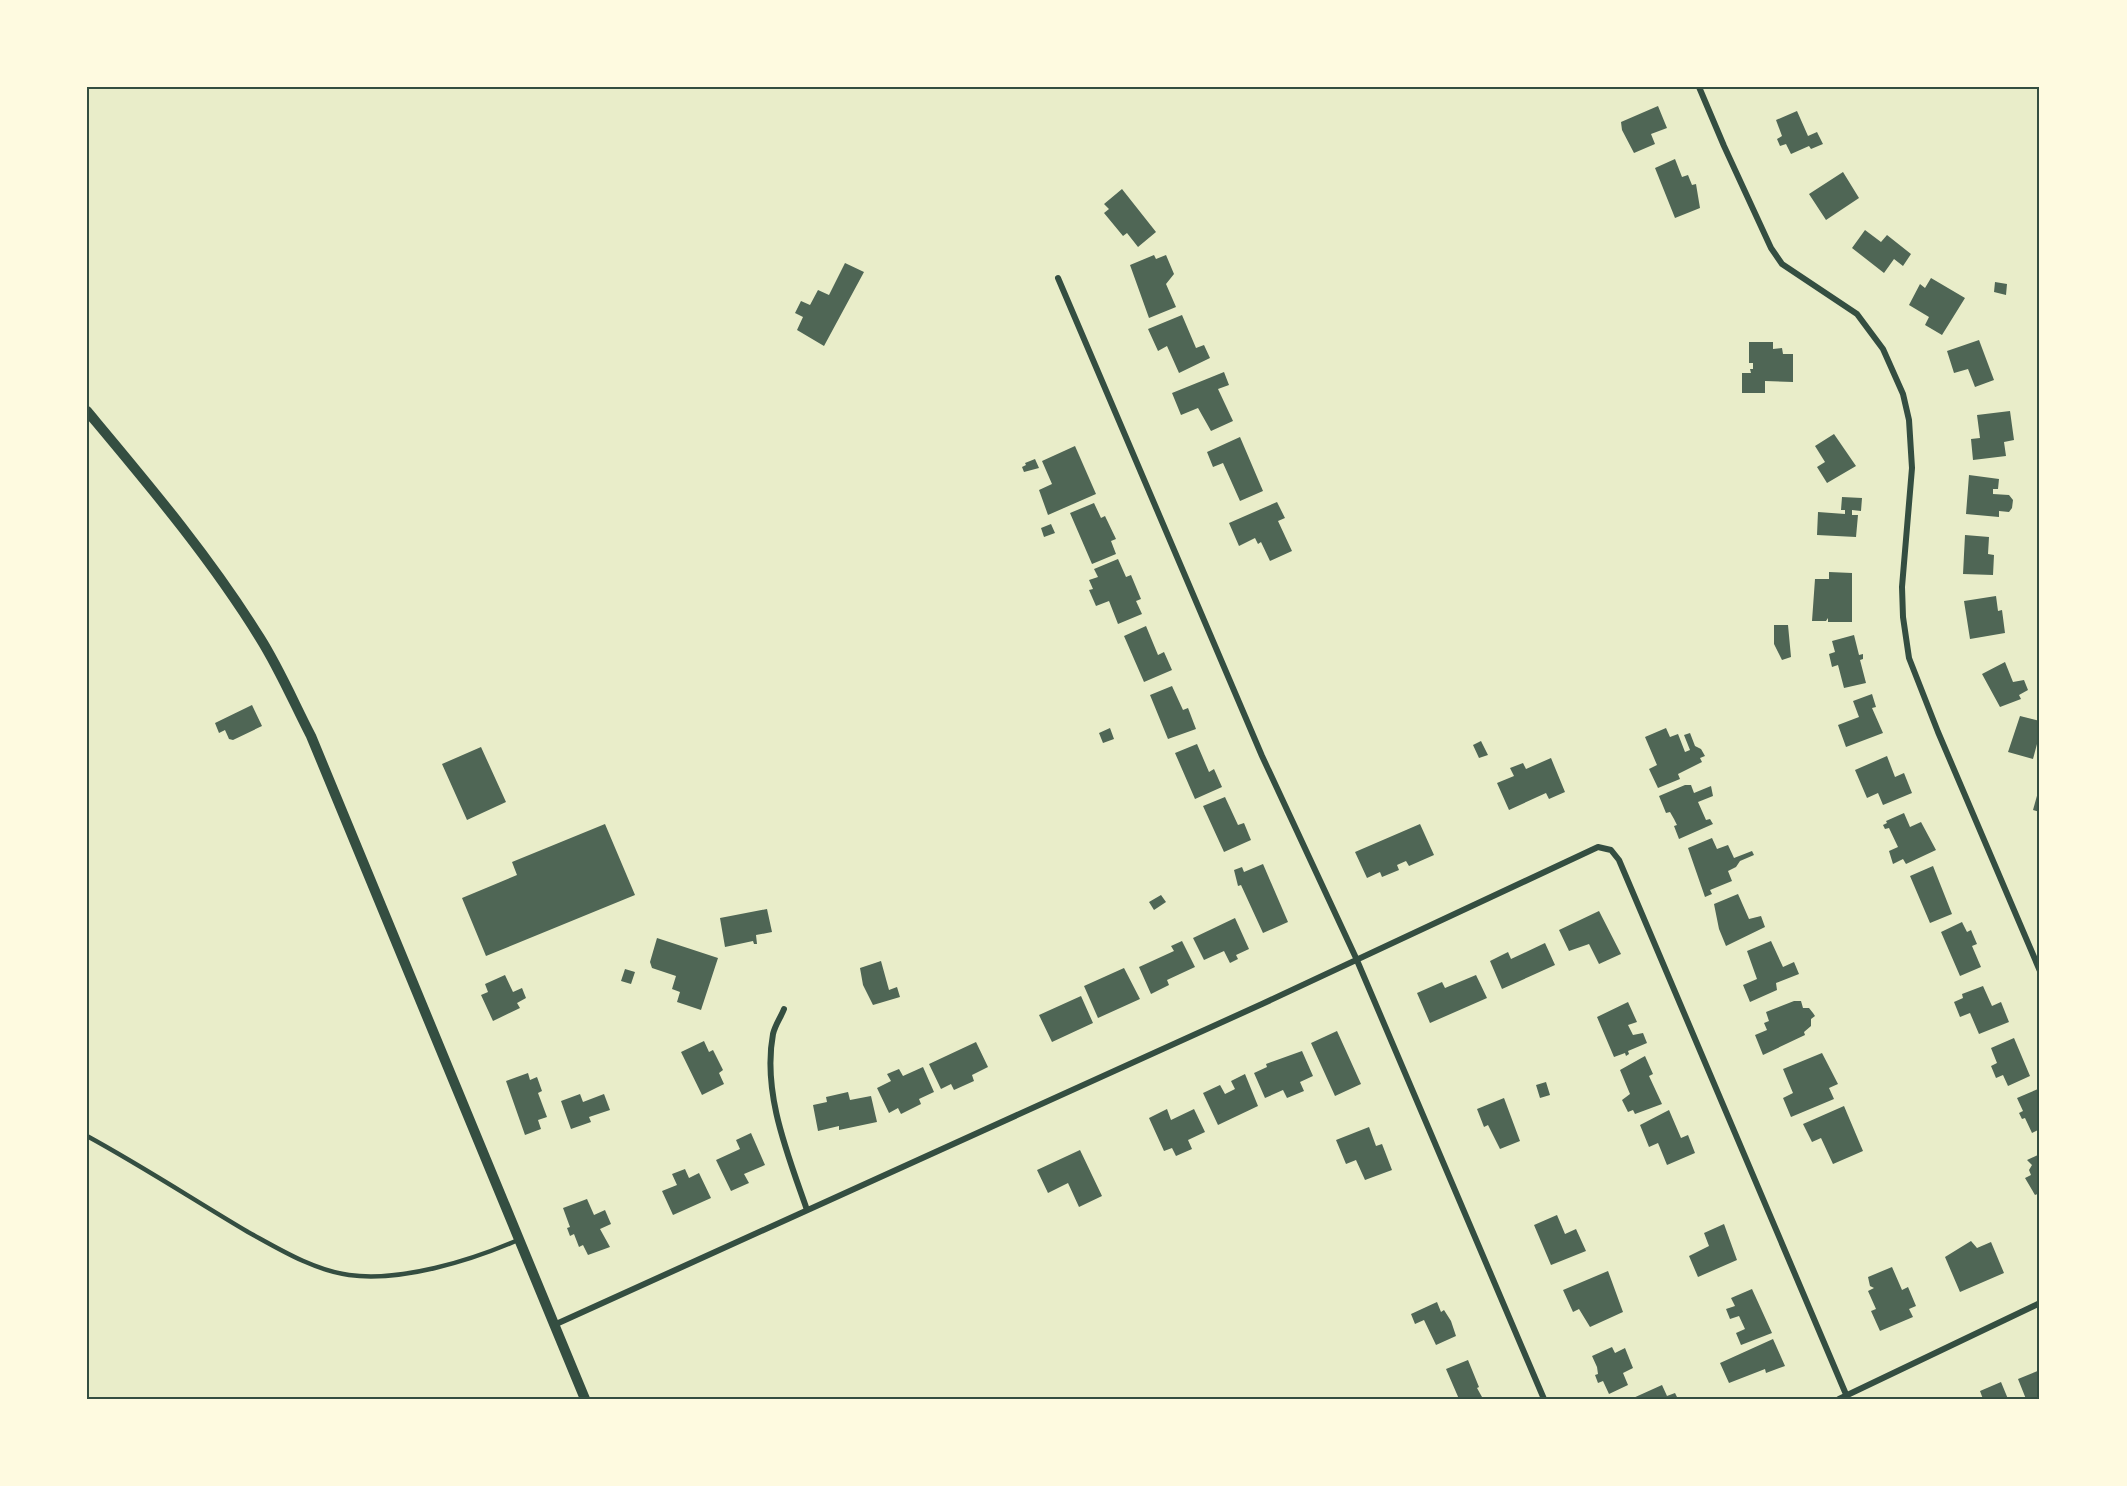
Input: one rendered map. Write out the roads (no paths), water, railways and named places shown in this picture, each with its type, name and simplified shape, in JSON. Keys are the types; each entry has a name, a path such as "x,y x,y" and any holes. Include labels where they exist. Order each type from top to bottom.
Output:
{"street":[{"path":"1699,87 1728,156 1777,256 1792,272 1857,314 1883,349 1903,394 1909,420 1912,468 1902,587 1903,617 1909,658 1942,743 2040,971"},
{"path":"1058,278 1262,756 1356,958 1544,1399"},
{"path":"87,411 164,504 229,590 262,640 311,736 585,1399"},
{"path":"554,1325 1240,1014 1598,847 1611,850 1619,860 1844,1398 2040,1303"},
{"path":"784,1009 774,1032 772,1090 789,1158 807,1210"}],"lane":[{"path":"87,1136 136,1162 291,1256 348,1275 385,1275 444,1266 519,1240"}]}
